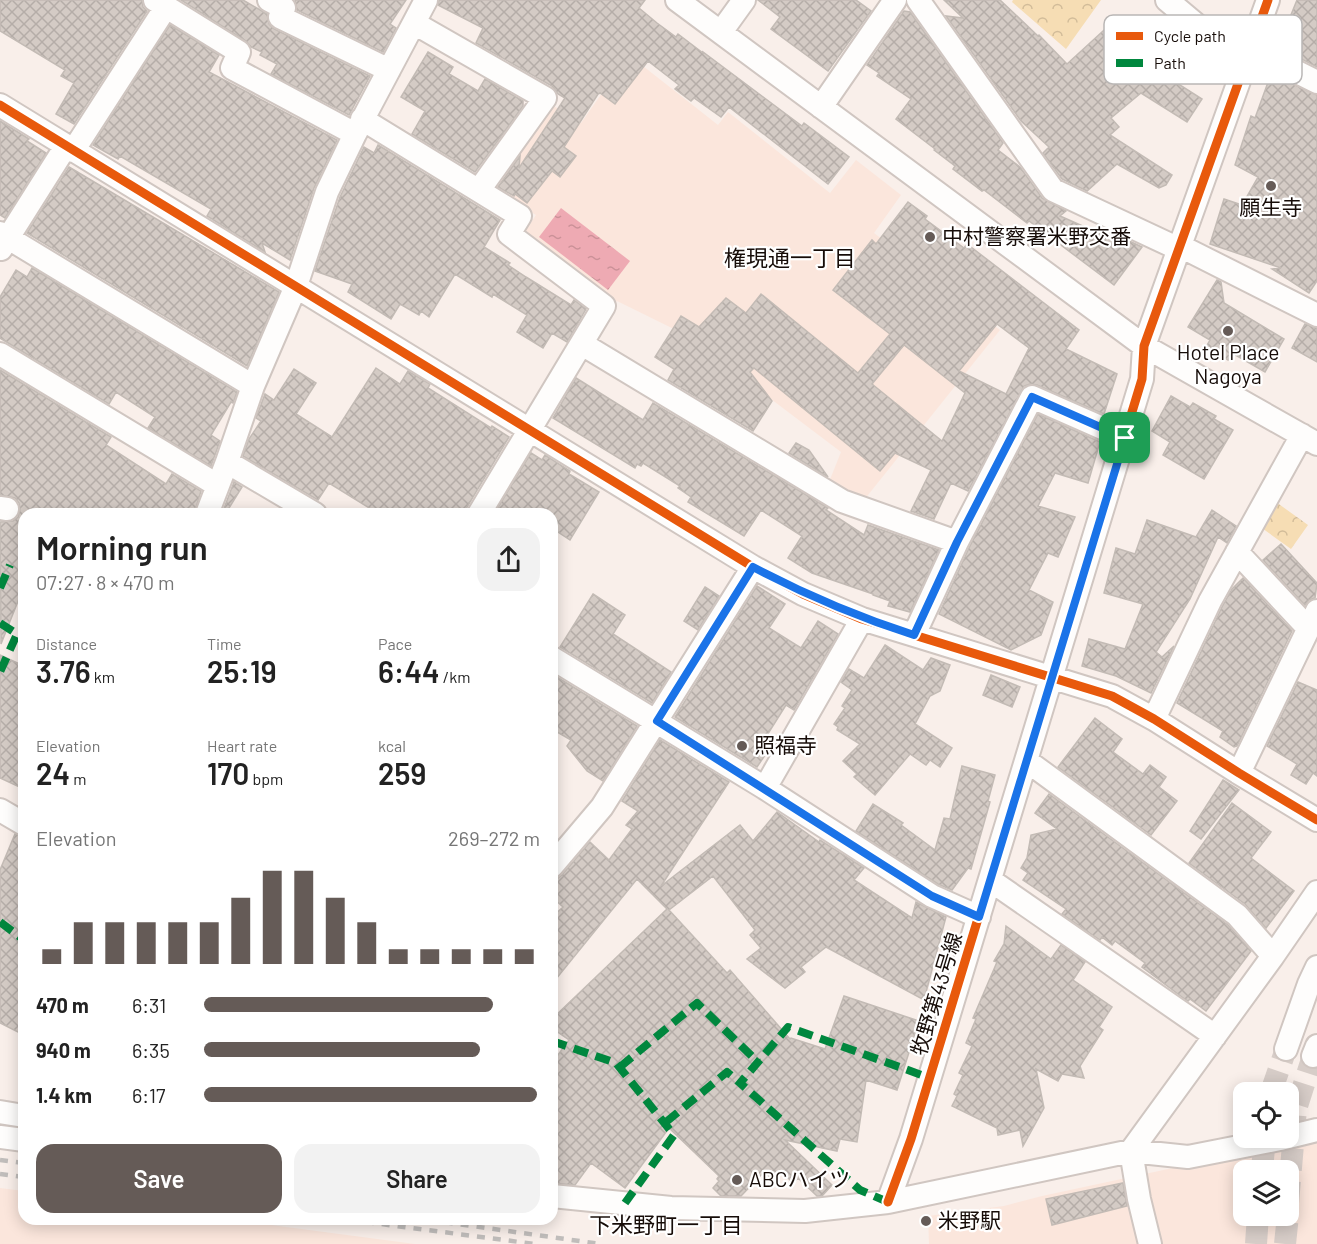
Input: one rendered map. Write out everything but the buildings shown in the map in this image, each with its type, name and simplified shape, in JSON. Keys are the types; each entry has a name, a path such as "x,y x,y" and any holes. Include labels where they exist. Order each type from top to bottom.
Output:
{"street":[{"path":"209,508 253,386 296,286 327,192 358,126 426,0"},
{"path":"677,0 1144,346 1310,439 1237,552 1210,601 1154,719"},
{"path":"721,32 744,0"},
{"path":"821,107 894,0"},
{"path":"918,0 1053,190 1316,311"},
{"path":"1167,0 1188,15"},
{"name":"牧野第43号線","path":"1262,15 1268,0"},
{"path":"253,386 3,240 70,149 158,2 239,52 232,68 358,126 479,190 520,216 509,234 604,306 483,508"},
{"path":"280,3 280,16 389,70"},
{"path":"414,23 545,98 479,190"},
{"path":"1302,77 1317,82"},
{"name":"牧野第43号線","path":"888,1202 911,1139 1125,438 1142,379 1144,346 1236,84"},
{"path":"0,105 753,567 803,594 862,619 1112,696 1154,719 1317,820"},
{"path":"582,344 842,501 957,542"},
{"path":"0,354 218,485"},
{"path":"914,635 957,542 1032,397 1125,438"},
{"path":"227,462 305,508"},
{"path":"1237,552 1312,619 1239,773"},
{"path":"558,859 602,807 753,567"},
{"path":"765,788 862,619"},
{"path":"558,662 765,788 932,896 979,917"},
{"path":"1027,760 1237,915 1273,956"},
{"path":"0,810 18,820"},
{"path":"990,880 1215,1036"},
{"path":"1150,1244 1138,1199 1131,1151 1317,892"},
{"path":"1286,1049 1317,967"},
{"path":"558,1197 671,1208 805,1211 888,1202 1131,1151 1188,1157 1317,1130"},
{"path":"0,1137 18,1139"}],"shaded area":[{"path":"629,55 718,125 728,112 830,193 856,160 901,195 874,233 1000,330 864,500 829,482 841,452 686,335 617,301 614,305 524,233 536,215 492,189 552,105 581,123"},
{"path":"1317,1137 1317,1244 929,1244 928,1216 1004,1206 1266,1148 1299,1148 1299,1141"},
{"path":"0,1188 18,1190 18,1225 271,1225 415,1244 0,1244"}],"green space":[{"path":"1013,0 1101,0 1066,49 1012,2"},
{"path":"1276,502 1308,525 1291,549 1259,526"}],"water":[{"path":"561,208 630,261 608,290 539,237"}],"tunnel":[{"path":"1274,1082 1286,1049"},
{"path":"1292,1160 1296,1109 1313,1056"},
{"path":"1263,1160 1264,1148"},
{"path":"1256,1244 1257,1226"},
{"path":"1285,1244 1287,1226"}],"railway":[{"path":"0,1160 18,1162"},
{"path":"0,1174 18,1176"},
{"path":"389,1225 535,1244"},
{"path":"465,1225 601,1244"}],"marked path":[{"path":"0,588 10,565"},
{"path":"0,623 17,634 0,672"},
{"path":"0,922 18,936"},
{"path":"620,1067 697,1003 758,1062"},
{"path":"888,1202 860,1190 740,1083 788,1027 930,1078"},
{"path":"558,1043 616,1063 674,1135 625,1203"},
{"path":"666,1122 727,1072 740,1083"}],"cycle path":[{"path":"1263,15 1268,0"},
{"path":"888,1202 911,1139 1142,379 1144,346 1238,84"},
{"path":"0,105 753,567 803,594 862,619 1112,696 1154,719 1317,820"}],"place":[{"name":"願生寺","path":"1271,186"},
{"name":"中村警察署米野交番","path":"930,237"},
{"name":"Hotel Place Nagoya","path":"1228,331"},
{"name":"照福寺","path":"742,746"},
{"name":"ABCハイツ","path":"737,1180"},
{"name":"米野駅","path":"926,1221"}],"district":[{"name":"権現通一丁目","path":"790,258"},
{"name":"下米野町一丁目","path":"666,1225"}],"route":[{"path":"1032,397 1125,438 979,917 932,896 657,721 753,567 803,594 862,619 914,635 957,542 1032,397"}]}
